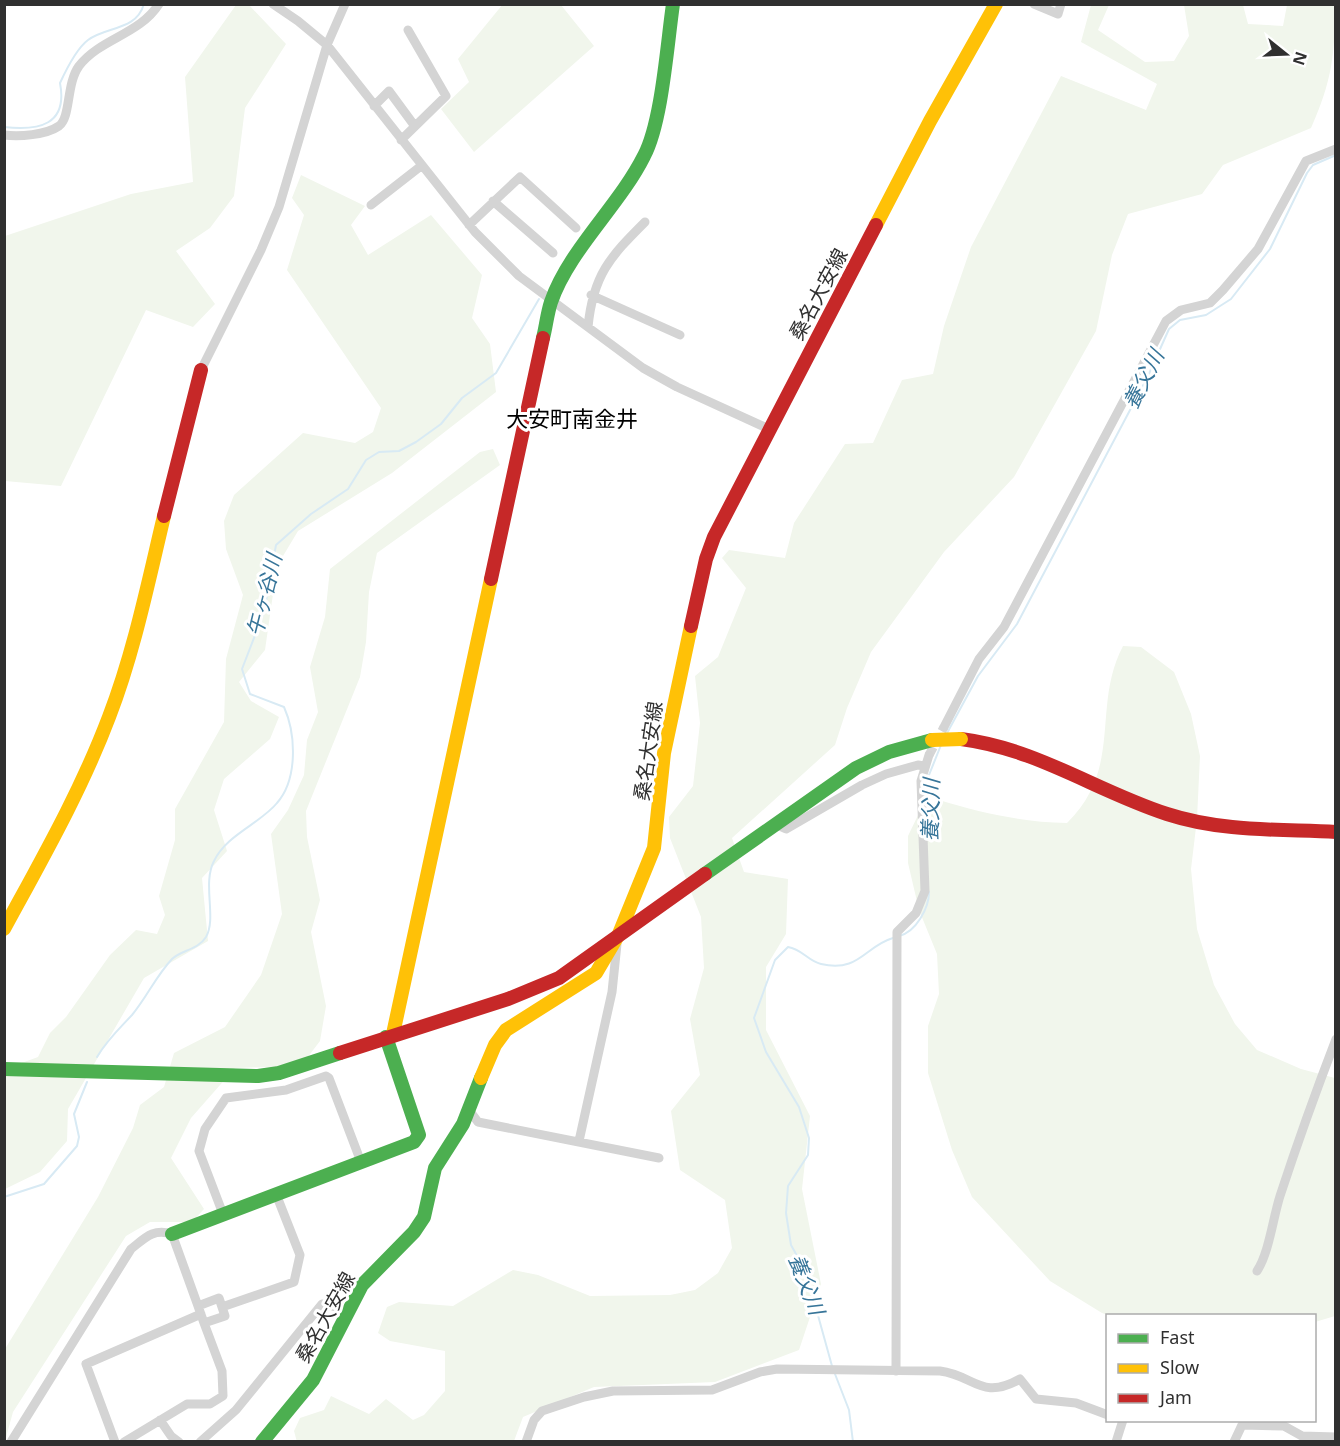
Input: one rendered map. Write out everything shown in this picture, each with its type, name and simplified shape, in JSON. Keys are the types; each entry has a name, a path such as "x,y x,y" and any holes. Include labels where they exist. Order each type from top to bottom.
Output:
{"street":[{"path":"4,135 14,136 50,130 59,126 65,120 71,79 80,65 96,50 137,28 159,4"},
{"path":"273,4 327,45 468,225 500,260 551,302 644,368 668,382 769,429"},
{"path":"4,929 78,792 109,717 128,662 201,370 261,249 279,207 327,45 345,4"},
{"path":"11,1442 131,1249 153,1232 161,1231 172,1234 414,1142 419,1135 390,1036 551,302 571,264 606,217 645,155 656,115 673,4"},
{"name":"桑名大安線","path":"262,1442 313,1380 362,1285 375,1269 414,1232 424,1217 435,1168 470,1110 495,1045 506,1030 596,973 619,934 654,848 666,743 706,559 769,429 988,11 996,4"},
{"path":"1034,4 1058,14 1061,4"},
{"path":"401,141 414,125 446,96 408,30"},
{"path":"374,106 389,91 414,125"},
{"path":"944,727 979,659 1004,627 1166,321 1181,310 1210,303 1223,290 1258,249 1306,161 1335,149"},
{"path":"371,205 421,166"},
{"path":"468,225 520,177 576,228"},
{"path":"493,201 553,253"},
{"path":"588,327 591,295 612,255 645,222"},
{"path":"591,295 680,335"},
{"path":"4,1069 258,1076 279,1073 508,999 559,978 582,964 619,934 868,761 914,744 949,739 986,741 1017,749 1152,808 1199,824 1226,828 1335,831"},
{"path":"896,1371 897,932 916,913 924,891 921,781 929,755"},
{"path":"779,822 786,829 878,777 918,765 924,766"},
{"path":"579,1141 612,993 619,934"},
{"path":"1257,1271 1267,1248 1269,1232 1287,1176 1335,1039"},
{"path":"223,1214 199,1151 205,1129 226,1098 286,1090 326,1076 329,1078 361,1162"},
{"path":"470,1110 478,1122 659,1158"},
{"path":"222,1308 294,1282 300,1255 276,1194"},
{"path":"124,1442 187,1404 210,1404 223,1396 222,1371 172,1234"},
{"path":"115,1442 86,1364 201,1314 219,1298 225,1316 201,1314"},
{"path":"200,1442 236,1410 322,1304 349,1312"},
{"path":"526,1442 534,1420 542,1411 584,1397 613,1391 712,1390 767,1370 950,1372 971,1383 988,1388 1004,1386 1020,1379 1036,1399 1076,1403 1106,1415"},
{"path":"160,1420 171,1436 179,1442"},
{"path":"1116,1442 1122,1422"},
{"path":"1234,1442 1242,1425 1284,1426 1302,1436 1335,1437"}],"shaded area":[{"path":"503,4 561,5 594,46 474,152 441,109 469,82 458,59"},
{"path":"236,5 249,5 286,44 245,108 234,196 210,228 176,251 215,304 193,327 146,310 61,486 5,481 5,236 131,194 193,182 185,77"},
{"path":"1091,5 1109,5 1098,30 1145,62 1174,61 1189,36 1184,5 1243,5 1248,24 1283,26 1287,5 1335,5 1334,39 1328,82 1311,128 1223,165 1202,194 1128,214 1112,255 1096,331 1014,477 944,552 871,652 847,708 835,745 732,838 744,872 788,879 786,934 766,967 766,1030 810,1116 802,1189 821,1284 799,1350 715,1382 594,1387 523,1417 514,1441 297,1442 294,1431 300,1418 324,1410 331,1396 369,1414 386,1399 413,1420 424,1415 445,1391 445,1351 390,1341 378,1333 387,1307 399,1302 453,1306 513,1270 538,1275 590,1296 670,1295 695,1290 718,1273 732,1248 725,1200 680,1170 671,1111 700,1075 690,1019 704,968 701,917 670,838 669,817 693,786 700,723 695,676 718,657 746,588 722,558 729,550 785,558 794,523 845,444 873,443 902,380 933,374 944,326 971,247 1061,76 1146,110 1157,84 1081,42"},
{"path":"301,175 365,206 351,225 368,255 431,215 482,275 472,318 490,344 496,392 392,473 298,531 277,566 265,650 239,682 251,701 279,717 270,739 224,779 214,810 227,851 202,878 208,941 144,978 68,1109 67,1141 40,1172 5,1189 5,1069 38,1057 50,1033 66,1017 110,955 136,930 157,934 165,915 159,896 175,840 175,809 224,722 226,659 243,595 226,549 224,521 234,495 303,433 355,443 373,432 381,408 287,270 304,215 292,198"},
{"path":"493,449 500,465 377,553 369,592 366,642 360,677 306,811 307,837 320,900 311,932 326,1006 320,1041 301,1066 235,1068 191,1118 171,1158 204,1209 192,1222 150,1222 126,1236 13,1412 5,1441 5,1349 98,1197 133,1128 140,1105 164,1087 174,1053 225,1027 261,975 282,914 271,834 288,810 304,775 307,740 318,712 310,667 325,617 330,569 480,452"},
{"path":"1123,646 1141,647 1174,672 1191,714 1200,756 1197,819 1191,869 1197,929 1214,985 1235,1024 1257,1050 1301,1069 1335,1078 1335,1316 1316,1322 1316,1314 1102,1313 1050,1281 972,1197 952,1150 928,1073 928,1026 939,994 937,954 919,910 908,863 908,836 920,811 939,800 1002,816 1067,823 1084,802 1095,780 1101,758 1114,669"}],"waterway":[{"path":"4,127 39,126 55,116 60,108 60,83 79,49 88,40 128,24 140,13 144,4"},
{"name":"養父川","path":"946,735 978,676 1017,624 1148,376 1169,329 1180,320 1206,315 1231,299 1270,249 1307,173 1313,165 1336,155"},
{"name":"午ヶ谷川","path":"97,1057 132,1015 172,959 199,945 206,937 210,920 209,880 214,861 219,852 235,836 277,803 289,782 293,743 284,707 250,694 242,669 264,612 276,545 311,514 348,489 366,460 379,452 399,451 416,442 441,424 462,398 496,373 539,299"},
{"name":"養父川","path":"926,808 927,780 941,745"},
{"name":"養父川","path":"899,936 916,925 927,905 929,892"},
{"name":"養父川","path":"832,1366 806,1272 791,1245 786,1213 788,1186 808,1155 809,1138 799,1107 766,1052 754,1018 775,960 788,947 816,962 834,966 853,962 893,938"},
{"name":"午ヶ谷川","path":"4,1197 44,1184 77,1146 79,1137 74,1114 87,1082"},
{"name":"養父川","path":"835,1374 849,1410 853,1442"}],"tunnel":[{"path":"929,755 944,727"}],"traffic: fast":[{"path":"543,338 550,307 559,283 582,246 634,174 650,141 660,104 673,4"},
{"path":"705,874 856,768 889,752 932,740"},
{"path":"172,1234 414,1142 419,1135 386,1037"},
{"path":"4,1069 258,1076 279,1073 340,1053"},
{"path":"262,1442 313,1380 362,1285 414,1232 424,1217 435,1168 463,1124 481,1078"}],"traffic: slow":[{"path":"876,225 930,121 996,4"},
{"path":"4,929 47,851 109,717 133,643 164,516"},
{"path":"393,1034 491,579"},
{"path":"481,1078 495,1045 506,1030 596,973 619,934 654,848 664,753 691,626"},
{"path":"932,740 961,739"}],"traffic: jam":[{"path":"691,626 706,559 714,537 876,225"},
{"path":"491,579 543,338"},
{"path":"164,516 201,370"},
{"path":"961,739 1016,752 1141,805 1188,820 1251,829 1336,832"},
{"path":"340,1053 508,999 559,978 705,874"}],"district":[{"name":"大安町南金井","path":"572,418"}]}
